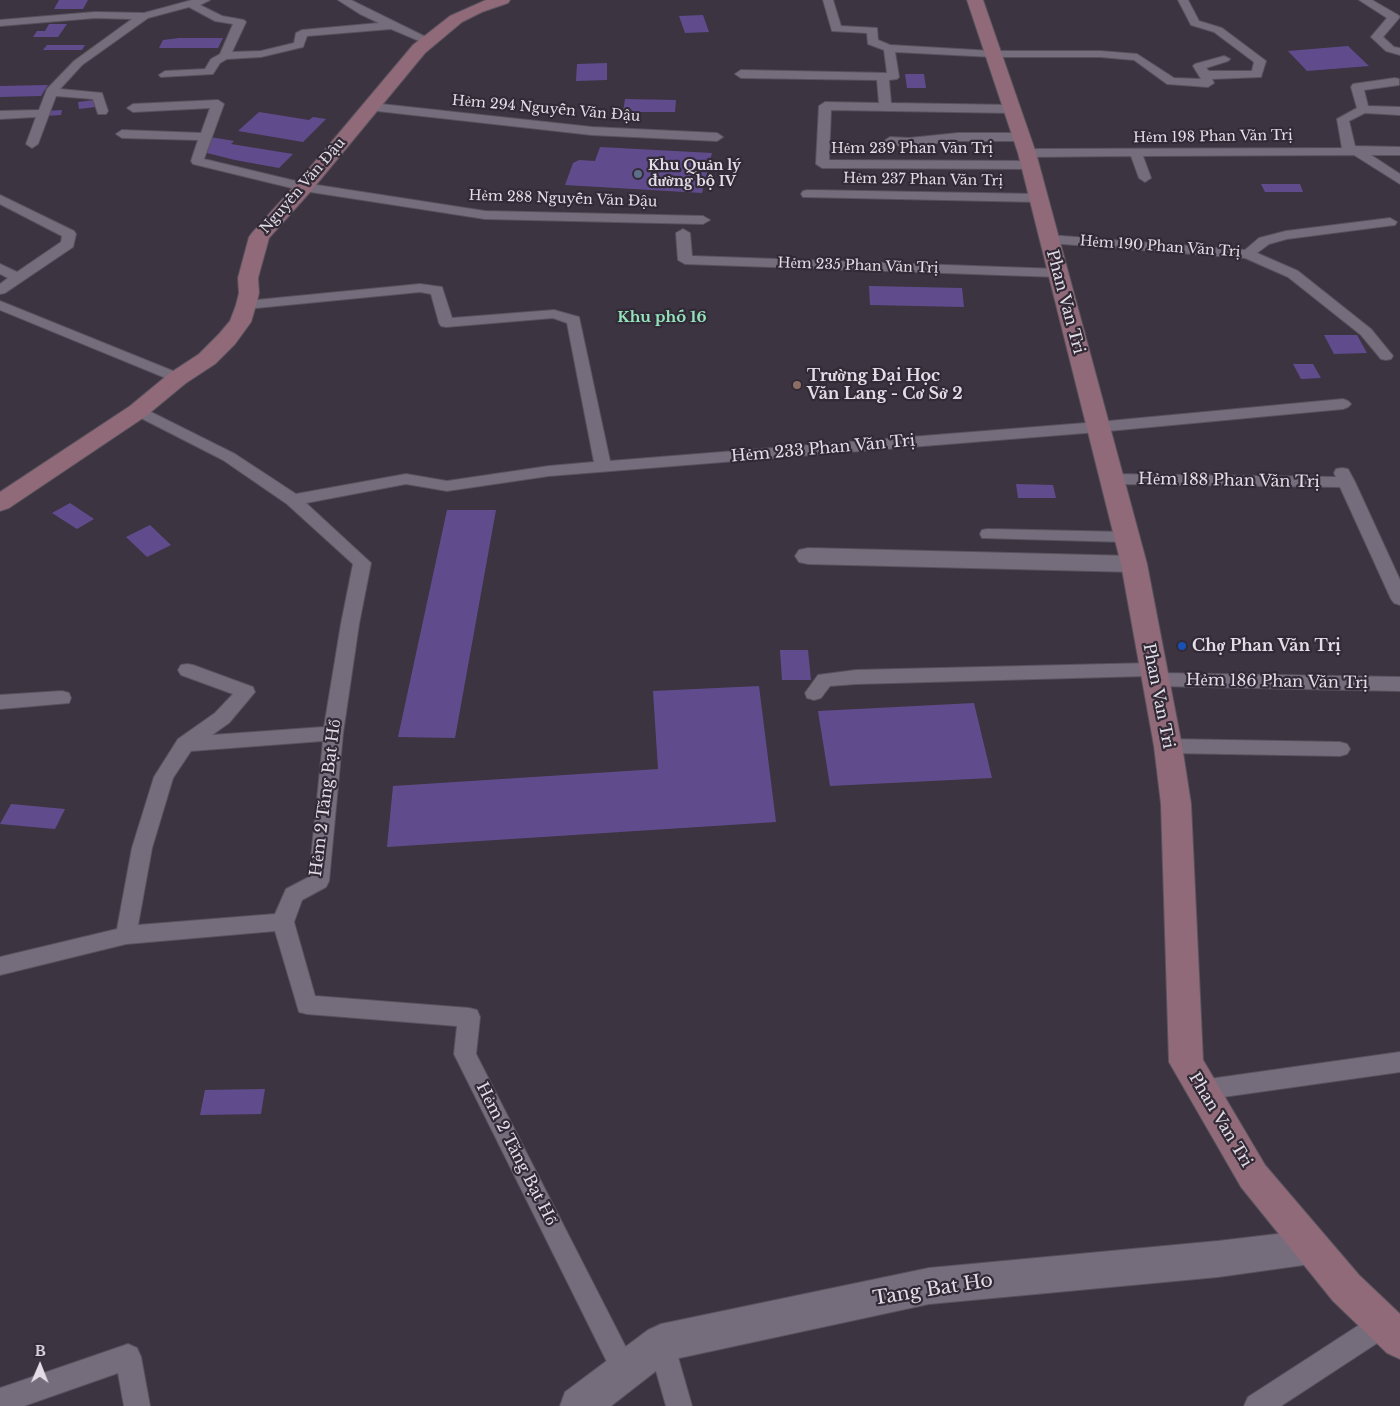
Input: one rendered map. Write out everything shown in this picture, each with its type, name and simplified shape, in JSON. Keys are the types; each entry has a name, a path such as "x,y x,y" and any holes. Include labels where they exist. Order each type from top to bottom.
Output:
{"main road":[{"name":"Nguyễn Văn Đậu","path":"0,503 138,411 178,378 207,359 227,339 240,322 246,304 249,293 248,278 258,237 304,187 372,107 401,69 428,41 456,19 483,6 502,0"},
{"name":"Phan Van Tri","path":"975,0 1026,152 1134,564 1153,674 1168,746 1176,804 1186,1062 1253,1176 1346,1288 1391,1332"}],"street":[{"path":"808,556 1134,564"},
{"name":"Tang Bat Ho","path":"579,1406 661,1343 929,1286 1218,1259 1311,1247"}],"lane":[{"path":"95,15 102,0"},
{"path":"0,23 95,15 144,16 205,0"},
{"path":"343,0 428,41"},
{"path":"828,0 836,29 873,30 872,42 889,48 993,54 1100,54 1137,57 1171,80 1208,83 1198,66 1224,59"},
{"path":"1183,0 1195,23 1218,30 1260,61 1257,74 1205,75"},
{"path":"1364,0 1394,17 1377,37 1390,49 1400,52"},
{"path":"191,4 219,19 240,22 225,56"},
{"path":"32,144 51,92 78,63 144,16"},
{"path":"165,75 209,72 215,61 225,56 261,54 299,45 302,33 394,25"},
{"path":"742,74 893,77 889,48"},
{"path":"883,78 885,108 1012,109"},
{"path":"1363,109 1357,87 1395,82"},
{"path":"51,92 98,96 102,111"},
{"path":"122,134 206,137 218,104 133,108"},
{"name":"Hẻm 239 Phan Văn Trị","path":"885,108 825,106 822,164 1026,152"},
{"name":"Hẻm 294 Nguyễn Văn Đậu","path":"372,107 592,131 717,137"},
{"path":"1400,111 1363,109 1343,119 1351,150 1400,180"},
{"path":"0,115 43,114"},
{"name":"Hẻm 288 Nguyễn Văn Đậu","path":"206,137 198,162 304,187 485,215 703,220"},
{"path":"890,141 909,142 958,137 1026,152"},
{"name":"Hẻm 198 Phan Văn Trị","path":"1026,152 1400,151"},
{"path":"1136,152 1144,178"},
{"name":"Hẻm 237 Phan Văn Trị","path":"808,194 1038,198"},
{"path":"0,199 69,234 68,244 0,290"},
{"path":"1248,254 1264,242 1286,235 1390,222"},
{"name":"Hẻm 235 Phan Văn Trị","path":"683,233 685,260 1058,273"},
{"name":"Hẻm 190 Phan Văn Trị","path":"1049,239 1248,254 1293,274 1366,332 1386,356"},
{"path":"0,268 18,278"},
{"path":"246,304 420,288 437,290 446,323 554,314 574,320 603,466"},
{"path":"0,305 178,378"},
{"name":"Hẻm 233 Phan Văn Trị","path":"293,500 406,479 447,486 548,470 1098,427 1343,404"},
{"path":"138,411 229,457 293,500"},
{"name":"Hẻm 188 Phan Văn Trị","path":"1112,479 1344,478 1400,599"},
{"name":"Hẻm 2 Tăng Bạt Hổ","path":"293,500 362,563 350,624 333,732 319,881 293,895 283,922 306,1006 469,1017 465,1054 625,1371"},
{"path":"988,534 1126,537"},
{"path":"126,935 142,848 164,777 185,744 222,718 246,692 187,670"},
{"name":"Hẻm 186 Phan Văn Trị","path":"814,693 825,680 856,677 1153,674 1400,684"},
{"path":"0,702 62,698"},
{"path":"185,744 333,732"},
{"path":"1168,746 1340,748"},
{"path":"0,966 126,935 283,922"},
{"path":"1202,1090 1400,1062"},
{"path":"1257,1406 1391,1332"},
{"path":"661,1343 679,1406"},
{"path":"0,1401 128,1357 137,1406"}],"building":[{"path":"59,0 88,0 83,9 54,9"},
{"path":"703,15 709,32 685,33 679,16"},
{"path":"49,24 67,24 58,37 33,37 37,31 45,31"},
{"path":"223,38 218,48 159,48 163,40"},
{"path":"47,45 85,45 82,50 43,50"},
{"path":"1348,46 1369,66 1307,71 1288,51"},
{"path":"607,63 607,80 576,81 577,64"},
{"path":"905,74 924,74 926,88 907,88"},
{"path":"48,85 41,96 0,97 0,86"},
{"path":"625,99 676,100 675,112 623,112"},
{"path":"94,100 95,107 79,109 78,102"},
{"path":"62,110 61,115 45,116 46,111"},
{"path":"259,112 309,120 313,117 326,119 303,142 238,131"},
{"path":"210,137 234,141 231,144 293,154 279,168 235,160 203,152"},
{"name":"Khu Quản lý đường bộ IV","path":"600,147 712,153 702,193 565,185 573,163 579,160 595,161"},
{"path":"1261,184 1300,184 1303,192 1265,192"},
{"path":"869,286 962,288 964,307 870,305"},
{"path":"1324,335 1357,335 1367,353 1334,354"},
{"path":"1293,364 1313,364 1321,378 1301,379"},
{"path":"1016,484 1053,485 1056,498 1018,498"},
{"path":"70,503 94,519 77,529 52,513"},
{"path":"447,510 496,510 455,738 398,737"},
{"path":"150,525 171,545 147,557 126,537"},
{"path":"780,650 808,650 811,680 782,680"},
{"path":"759,686 776,822 387,847 393,786 658,769 653,691"},
{"path":"974,703 992,778 830,786 818,711"},
{"path":"11,804 65,809 55,829 0,824"},
{"path":"265,1089 261,1114 200,1115 205,1090"}],"place":[{"name":"Khu Quản lý đường bộ IV","path":"638,174"},
{"name":"Trường Đại Học Văn Lang - Cơ Sở 2","path":"797,385"},
{"name":"Chợ Phan Văn Trị","path":"1182,646"}],"district":[{"name":"Khu phố 16","path":"662,318"}]}
